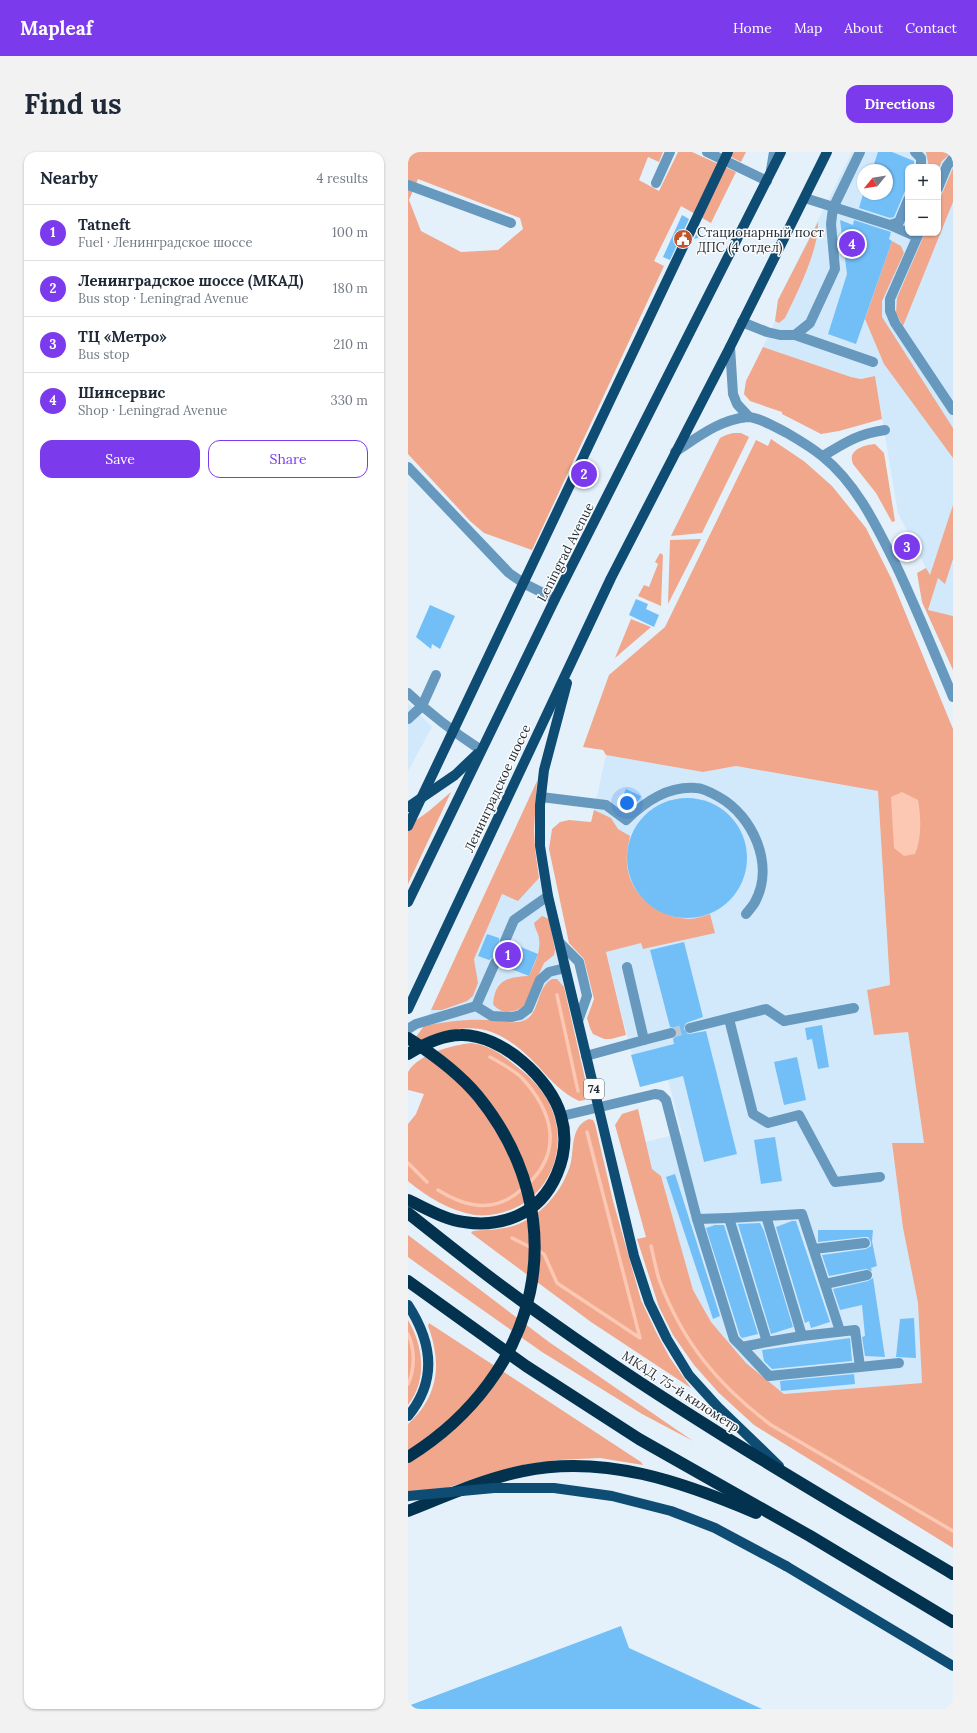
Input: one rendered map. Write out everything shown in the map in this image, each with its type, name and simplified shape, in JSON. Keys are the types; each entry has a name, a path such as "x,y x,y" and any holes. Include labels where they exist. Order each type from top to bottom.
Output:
{"highway":[{"path":"408,1054 428,1043 451,1036 472,1036 484,1039 508,1051 533,1071 557,1103 562,1116 565,1141 560,1166 554,1181 544,1196 522,1214 498,1222 463,1222 452,1219 408,1200"},
{"path":"408,1038 442,1062 461,1078 477,1095 502,1130 519,1165 527,1186 535,1228 535,1248 530,1293 523,1319 501,1366 477,1400 463,1414 432,1440 408,1456"},
{"name":"МКАД, 75-й километр","path":"408,1213 458,1253 557,1326 658,1394 790,1477 953,1574"},
{"path":"408,1281 526,1366 626,1430 810,1536 953,1622"},
{"path":"408,1511 451,1493 523,1471 562,1466 598,1467 625,1470 680,1484 734,1504 810,1536"}],"main road":[{"path":"408,826 728,152"},
{"name":"Leningrad Avenue","path":"408,902 555,599 781,152"},
{"path":"675,452 730,347 827,152"},
{"name":"Ленинградское шоссе","path":"408,1009 610,578 675,452"},
{"name":"74","path":"575,653 544,770 541,797 540,846 548,896 634,1256 649,1302 667,1339 689,1375 718,1407 790,1477"},
{"path":"408,807 455,775 481,750"},
{"path":"408,812 424,792"},
{"path":"408,1305 416,1318 426,1342 429,1368 427,1382 422,1396 408,1416"},
{"path":"408,1496 494,1488 554,1488 612,1496 671,1511 715,1528 756,1549 953,1666"}],"street":[{"path":"656,183 670,152"},
{"path":"707,152 768,178 774,152"},
{"path":"795,335 810,323 835,269 831,224 833,208 860,152"},
{"path":"915,152 921,158 921,164"},
{"path":"941,181 947,166 953,158"},
{"path":"408,185 511,223"},
{"path":"805,198 905,230"},
{"path":"890,225 899,222 905,207"},
{"path":"918,236 890,299 890,311 895,323 953,410"},
{"path":"742,322 767,332 780,335 795,335 873,362"},
{"path":"730,347 733,394 737,404 749,417 772,425 823,456 846,480 862,501 877,527 914,604 953,697"},
{"path":"675,452 721,423 749,417"},
{"path":"823,456 854,437 867,432 885,430"},
{"path":"408,468 509,573 525,584 555,599"},
{"path":"408,719 422,706 436,675"},
{"path":"408,693 457,734 481,750"},
{"path":"541,797 606,805 626,820 651,800 663,793 679,789 698,788 728,802 745,819 757,841 762,863 762,883 755,902 746,914"},
{"path":"505,941 514,920 548,896"},
{"path":"560,943 579,962 584,982 587,996 578,1021"},
{"path":"476,1006 495,963"},
{"path":"627,967 644,1040"},
{"path":"408,1029 416,1024 476,1006 492,1016 512,1017 520,1015 528,1009 540,980 549,972 565,968"},
{"path":"690,1028 766,1009 784,1021 854,1008"},
{"path":"729,1018 754,1114 768,1123 799,1115 835,1182 880,1177"},
{"path":"586,1056 672,1033"},
{"path":"562,1116 655,1094 661,1095 666,1100 697,1218 734,1339 769,1376 899,1364"},
{"path":"697,1218 729,1218 802,1214 840,1332"},
{"path":"766,1216 802,1336"},
{"path":"729,1218 767,1342"},
{"path":"814,1249 865,1244"},
{"path":"825,1284 867,1275"},
{"path":"742,1348 802,1336 854,1330 860,1367"}],"shaded area":[{"path":"408,152 663,152 659,162 648,157 639,180 659,191 678,152 692,152 736,172 711,223 681,206 654,261 664,266 532,550 484,533 470,521 408,454","holes":["418,179 520,218 523,229 498,250 461,252 421,231 409,200"]},
{"path":"721,152 746,152 741,162"},
{"path":"852,152 953,152 953,616 928,611 938,577 930,576 898,513 875,376 861,379 851,377 763,347 775,321 778,300"},
{"path":"926,152 952,152 941,164 928,164"},
{"path":"953,168 953,202 941,232 941,200 941,196"},
{"path":"818,222 815,245 806,271 785,318 779,323 775,321 778,300"},
{"path":"924,236 939,236 903,326 896,313 897,298"},
{"path":"892,241 901,246 904,253 882,301 882,317 953,428 953,458 884,364 865,319"},
{"path":"763,347 851,377 861,379 875,376 882,419 839,431 821,434 782,414 782,412 750,401 744,394 746,381"},
{"path":"733,433 741,433 749,437 702,533 671,536 720,438"},
{"path":"771,439 805,462 832,486 866,528 891,578 953,729 953,1548 754,1425 719,1393 694,1365 673,1335 659,1307 637,1239 646,1237 615,1125 622,1114 638,1109 652,1169 661,1176 693,1290 711,1322 746,1363 784,1394 922,1383 918,1303 903,1228 892,1143 924,1143 908,1032 874,1035 867,990 890,985 878,791 736,766 703,772 606,755 603,750 583,747 609,675 665,627 756,440 768,446"},
{"path":"875,444 884,453 895,521 892,522 876,493 853,464 852,455 854,452 862,447"},
{"path":"953,505 953,559 945,584 938,578 928,610 953,616 953,670 922,602 917,573 926,568 930,575"},
{"path":"701,539 668,604 670,540"},
{"path":"660,553 663,555 661,606 638,596 644,585 649,587 658,564 655,562"},
{"path":"631,619 651,627 615,658"},
{"path":"408,703 432,727 408,771"},
{"path":"606,755 703,772 736,766 878,791 890,985 867,990 908,1032 924,1143 892,1144 903,1228 918,1303 923,1383 784,1394 746,1363 711,1322 693,1290 661,1176 652,1169 645,1142 682,1133 668,1080 640,1087 606,952 591,823"},
{"path":"537,781 534,830 539,878 518,901 502,894 474,959 478,983 473,996 467,1001 442,1010 431,1010"},
{"path":"451,792 408,884 408,826 429,811"},
{"path":"902,792 918,800 920,813 920,834 915,854 904,856 894,848 891,797"},
{"path":"594,810 611,818 618,829 630,836 627,864 633,886 640,895 657,909 678,918 692,919 710,914 715,933 643,949 641,943 606,952 626,1035 611,1039 604,1039 593,1034 590,1028 587,1018 594,999 584,959 569,943 549,849 552,829 560,822 569,820 591,822"},
{"path":"539,878 564,987 560,982 535,1007 527,1019 521,1021 514,1022 491,1020 424,1026 431,1010 442,1010 473,959 502,894 518,901"},
{"path":"542,916 549,919 555,950 554,955 544,963 524,1006 508,1012 500,1010 493,1004 494,996 499,985 514,977 529,976 537,958 539,944 534,923"},
{"path":"552,979 557,979 564,987 589,1096 585,1100 579,1101 562,1090 524,1052 497,1034 470,1028 439,1034 421,1041 415,1038 424,1026 442,1023 462,1020 524,1021 531,1015 544,987"},
{"path":"471,1043 490,1048 506,1058 528,1076 539,1088 552,1110 558,1140 552,1169 545,1182 536,1193 524,1203 513,1209 487,1215 475,1215 448,1207 431,1198 408,1181 408,1124 416,1114 424,1094 408,1090 408,1072 420,1060 428,1055 446,1048"},
{"path":"589,1119 593,1120 595,1124 613,1201 641,1300 670,1358 691,1388 591,1322 471,1233 473,1231 513,1226 532,1217 550,1202 563,1183 568,1172 576,1132 583,1122"},
{"path":"408,1235 549,1342 693,1441 642,1414 542,1352 419,1265 408,1257"},
{"path":"408,1320 420,1351 421,1374 419,1384 408,1405"},
{"path":"429,1323 641,1462 643,1465 600,1458 558,1460 516,1466 440,1490 408,1502 408,1424 426,1402 432,1390 435,1378 435,1353 428,1326"}],"building":[{"path":"878,152 892,152 914,161 914,164 905,164 905,190 894,217 890,218 859,208 861,200 893,200 893,164 874,164"},
{"path":"682,215 689,219 670,260 663,257"},
{"path":"840,220 853,225 854,220 891,232 889,239 892,241 856,344 828,334 847,274"},
{"path":"700,226 701,231 698,238 694,239"},
{"path":"636,599 648,604 646,609 659,615 654,627 629,615"},
{"path":"430,605 455,616 440,649 432,644 431,649 416,637"},
{"path":"626,789 641,796 639,800 631,807 620,802"},
{"path":"687,798 699,799 710,803 720,808 729,816 737,825 742,835 746,846 746,870 742,881 737,891 729,900 720,908 710,913 699,917 687,918 675,917 664,913 654,908 645,900 637,891 632,881 628,870 627,858 628,846 632,835 637,825 645,816 654,808 664,803 675,799"},
{"path":"487,934 499,938 500,945 503,947 509,946 511,943 538,954 529,976 501,965 500,960 497,957 489,960 478,956"},
{"path":"684,942 703,1017 686,1023 684,1029 689,1034 706,1031 737,1154 704,1162 683,1076 640,1087 631,1055 674,1044 673,1039 677,1035 677,1031 675,1028 670,1027 650,950"},
{"path":"822,1025 829,1067 818,1069 812,1039 807,1040 805,1028"},
{"path":"797,1057 806,1100 784,1105 774,1062"},
{"path":"775,1137 782,1181 761,1184 754,1140"},
{"path":"675,1174 720,1316 713,1319 666,1177"},
{"path":"796,1221 830,1322 811,1328 809,1321 805,1323 776,1227"},
{"path":"760,1223 764,1231 793,1327 771,1334 738,1224"},
{"path":"715,1225 724,1225 758,1334 742,1338 740,1336 706,1228"},
{"path":"818,1230 873,1230 872,1241 877,1266 871,1268 872,1271 866,1269 829,1276 822,1255 866,1249 871,1246 871,1242 868,1237 864,1237 818,1242"},
{"path":"873,1278 885,1357 865,1356 862,1337 865,1336 862,1305 840,1310 833,1289 868,1281"},
{"path":"914,1318 916,1358 896,1357 900,1319"},
{"path":"850,1338 852,1361 772,1369 764,1361 762,1350"},
{"path":"854,1374 855,1384 781,1391 780,1381"},
{"path":"621,1626 629,1648 762,1709 408,1709 408,1706"}],"waterway":[{"path":"557,995 578,1091"},
{"path":"490,1057 521,1077 532,1090 546,1116 550,1130 550,1144 546,1158 539,1171 528,1184"},
{"path":"512,1238 544,1254 557,1283 640,1338 587,1132"},
{"path":"408,1163 427,1182"},
{"path":"438,1190 460,1201 481,1206 502,1202 523,1188"},
{"path":"651,1246 660,1282 669,1304 692,1344 719,1379 752,1410 771,1425 953,1531"},
{"path":"408,1334 413,1352 413,1366 408,1384"}],"tunnel":[{"path":"495,963 505,941"},
{"path":"671,1033 690,1028"}],"place":[{"name":"Стационарный пост ДПС (4 отдел)","path":"683,239"},
{"name":"Шинсервис","path":"852,244"},
{"name":"Ленинградское шоссе (МКАД)","path":"584,474"},
{"name":"ТЦ «Метро»","path":"907,547"},
{"name":"Tatneft","path":"508,955"}]}
